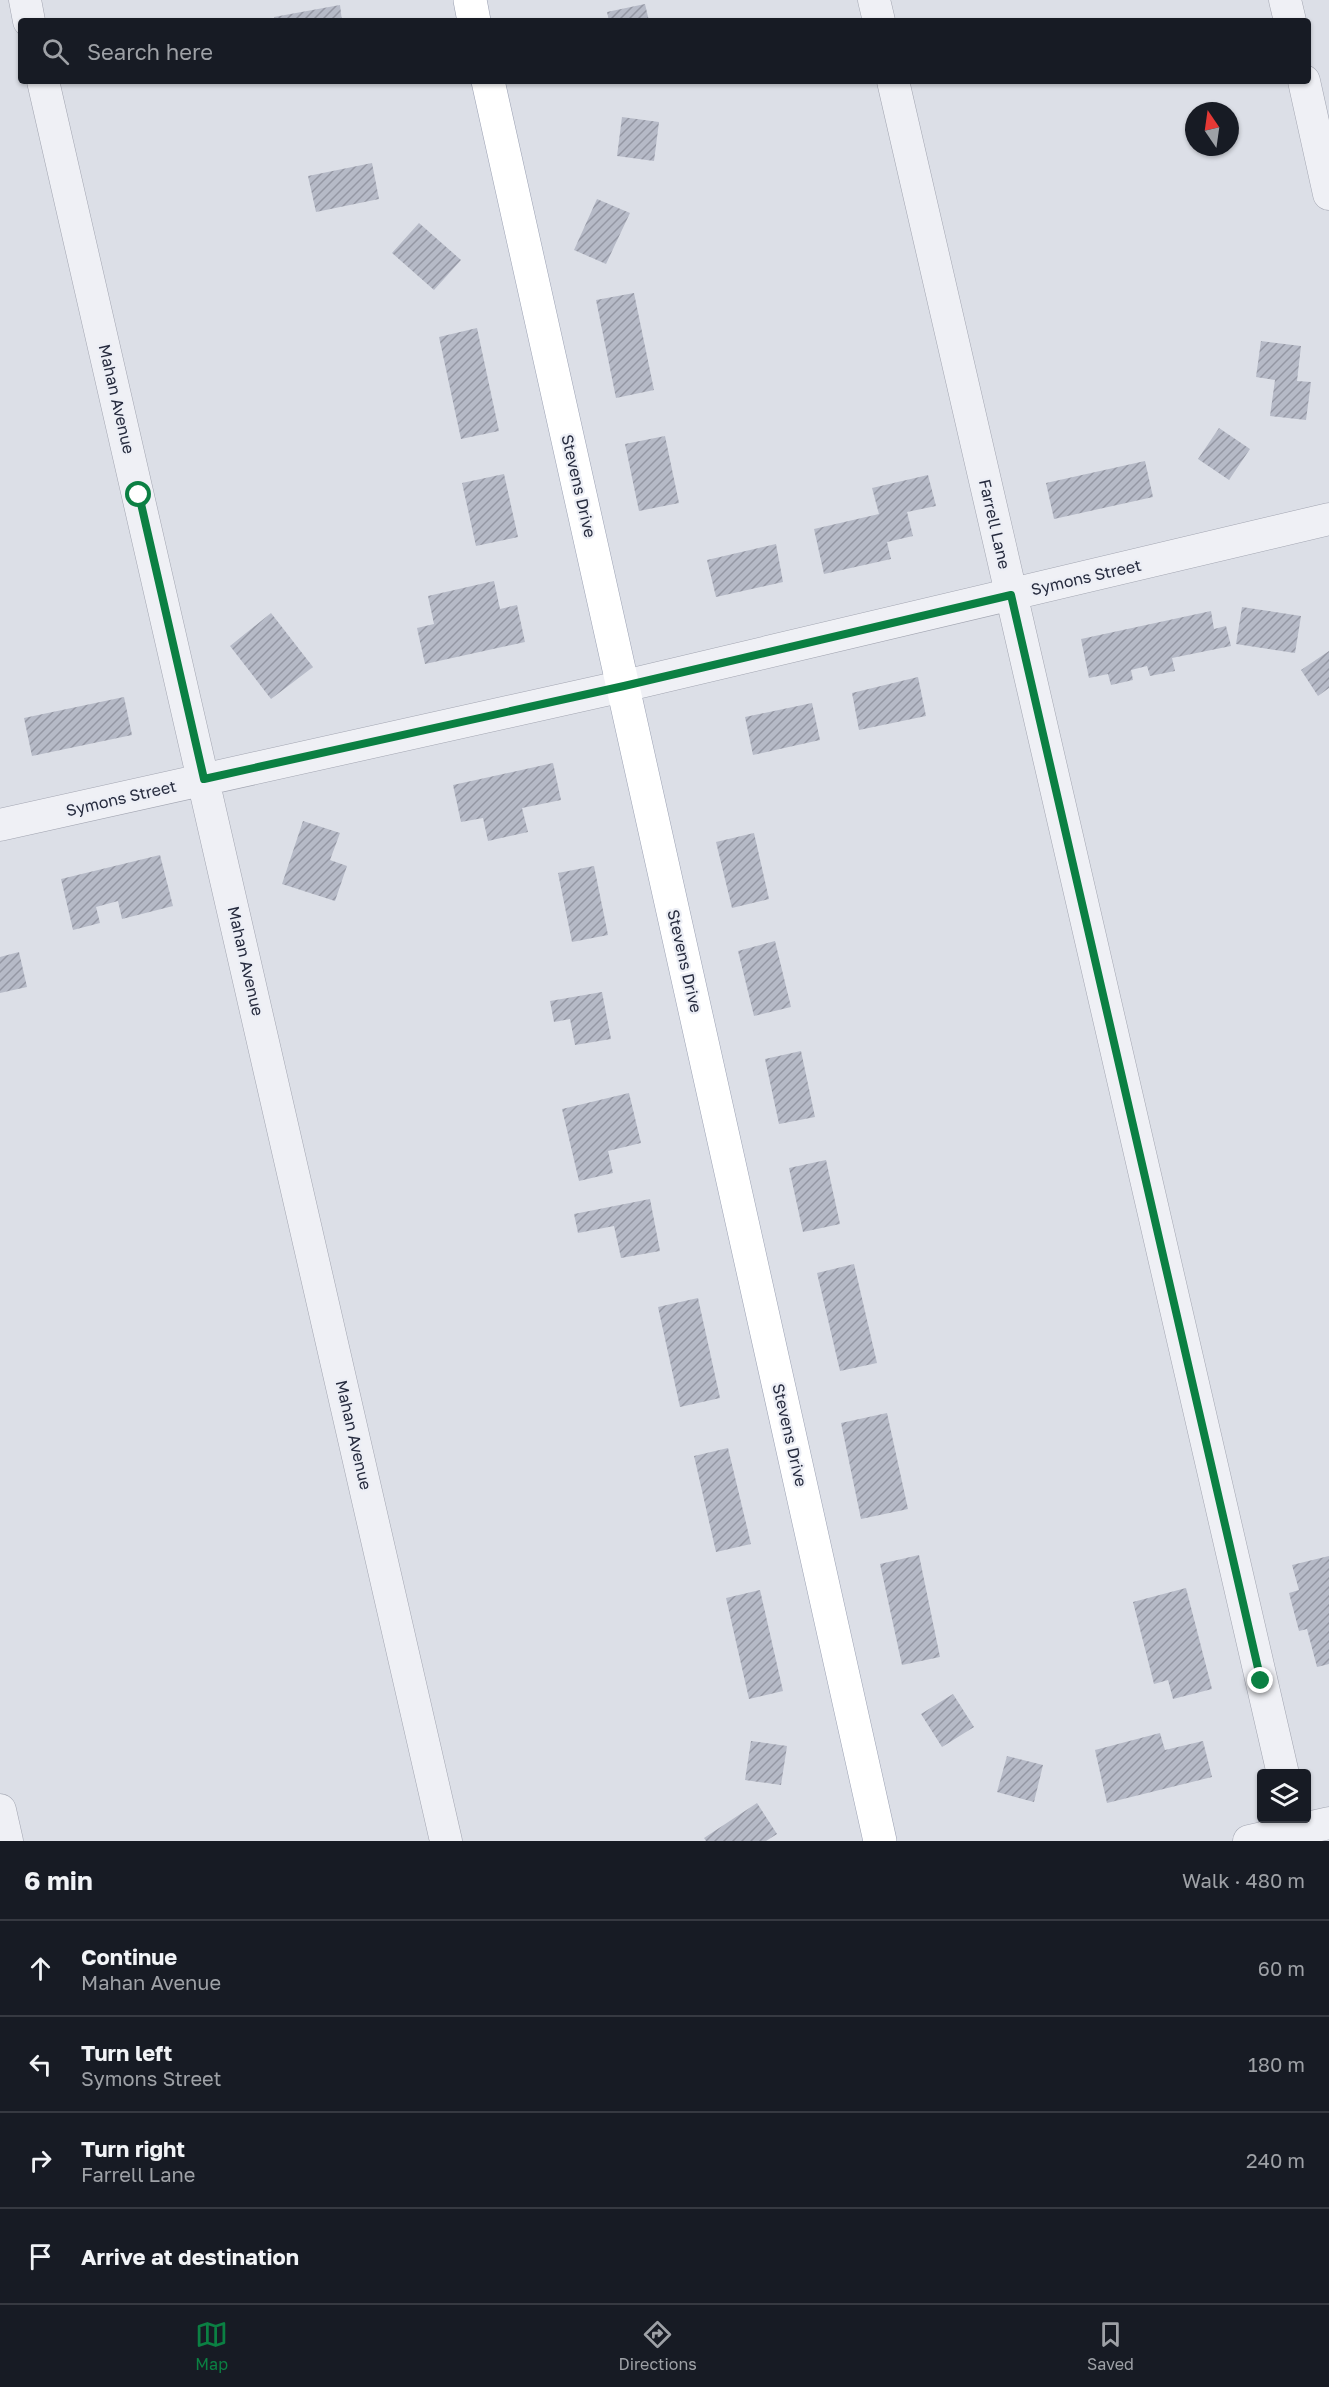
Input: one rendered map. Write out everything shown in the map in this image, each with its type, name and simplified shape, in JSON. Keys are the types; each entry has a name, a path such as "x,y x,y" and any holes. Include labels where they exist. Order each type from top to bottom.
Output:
{"main road":[{"path":"470,0 473,18"},
{"name":"Stevens Drive","path":"489,84 880,1841"}],"street":[{"path":"25,0 28,18"},
{"path":"874,0 878,18"},
{"path":"1285,0 1289,18"},
{"name":"Mahan Avenue","path":"44,84 446,1841"},
{"name":"Farrell Lane","path":"894,84 1281,1769"},
{"path":"1305,84 1321,117 1329,194"},
{"name":"Symons Street","path":"0,825 624,686 1329,519"},
{"path":"0,1810 7,1841"},
{"path":"1249,1841 1294,1824 1329,1823"}],"building":[{"path":"645,4 648,18 608,18 607,12"},
{"path":"340,5 342,18 274,18"},
{"path":"622,117 659,122 654,161 617,156"},
{"path":"372,163 379,199 316,212 308,176"},
{"path":"597,199 630,213 606,264 574,250"},
{"path":"419,223 461,260 434,290 392,253"},
{"path":"634,293 654,390 616,398 596,300"},
{"path":"477,328 499,431 461,439 439,337"},
{"path":"1261,341 1301,346 1297,381 1311,382 1306,420 1270,416 1275,380 1256,377"},
{"path":"1219,428 1250,449 1229,480 1198,459"},
{"path":"665,436 679,503 639,511 625,444"},
{"path":"1145,461 1153,497 1054,519 1046,483"},
{"path":"504,474 518,537 476,546 462,483"},
{"path":"928,475 936,506 907,512 913,536 887,542 891,559 824,574 814,529 879,514 872,488"},
{"path":"776,544 783,582 716,597 707,560"},
{"path":"494,581 500,609 517,605 525,642 425,664 417,628 434,624 428,596"},
{"path":"1242,607 1301,616 1295,653 1236,644"},
{"path":"1211,611 1214,629 1226,626 1231,646 1172,658 1175,671 1150,676 1147,666 1131,670 1133,680 1111,685 1108,674 1089,678 1081,639"},
{"path":"271,613 313,667 271,699 230,646"},
{"path":"1329,651 1329,688 1318,696 1301,670"},
{"path":"918,677 926,716 859,730 852,693"},
{"path":"124,697 132,735 32,756 24,718"},
{"path":"812,703 820,740 753,755 745,717"},
{"path":"553,763 561,800 522,808 528,832 488,841 483,818 461,822 453,785"},
{"path":"303,821 340,833 330,860 347,866 335,901 282,884"},
{"path":"754,833 769,899 732,908 716,842"},
{"path":"160,855 173,906 122,919 118,901 96,907 100,923 73,930 61,879"},
{"path":"594,866 608,935 572,942 558,873"},
{"path":"775,941 791,1007 754,1016 738,951"},
{"path":"19,952 27,987 0,993 0,957"},
{"path":"602,992 611,1039 575,1045 570,1019 554,1022 550,1001"},
{"path":"801,1051 815,1117 779,1124 765,1059"},
{"path":"629,1093 641,1143 608,1151 613,1173 579,1181 562,1109"},
{"path":"826,1160 840,1224 803,1232 789,1168"},
{"path":"650,1199 660,1251 621,1258 614,1226 578,1233 574,1214"},
{"path":"854,1264 877,1363 840,1371 817,1273"},
{"path":"698,1298 720,1398 680,1407 658,1307"},
{"path":"887,1413 908,1509 861,1519 841,1423"},
{"path":"728,1448 751,1544 716,1552 694,1456"},
{"path":"919,1555 940,1657 902,1665 880,1564"},
{"path":"1329,1556 1329,1664 1317,1667 1307,1629 1299,1631 1289,1593 1299,1590 1292,1565"},
{"path":"1186,1588 1212,1689 1173,1699 1168,1680 1154,1684 1133,1602"},
{"path":"760,1590 783,1691 749,1699 726,1598"},
{"path":"953,1694 974,1727 942,1747 921,1714"},
{"path":"1160,1733 1165,1750 1203,1741 1212,1777 1107,1803 1095,1750"},
{"path":"751,1741 787,1746 781,1785 745,1780"},
{"path":"1007,1756 1043,1765 1034,1802 997,1792"},
{"path":"757,1803 777,1834 766,1841 706,1841 704,1838"}],"route":[{"path":"139,495 204,779 624,686 1011,595 1261,1681"}]}
